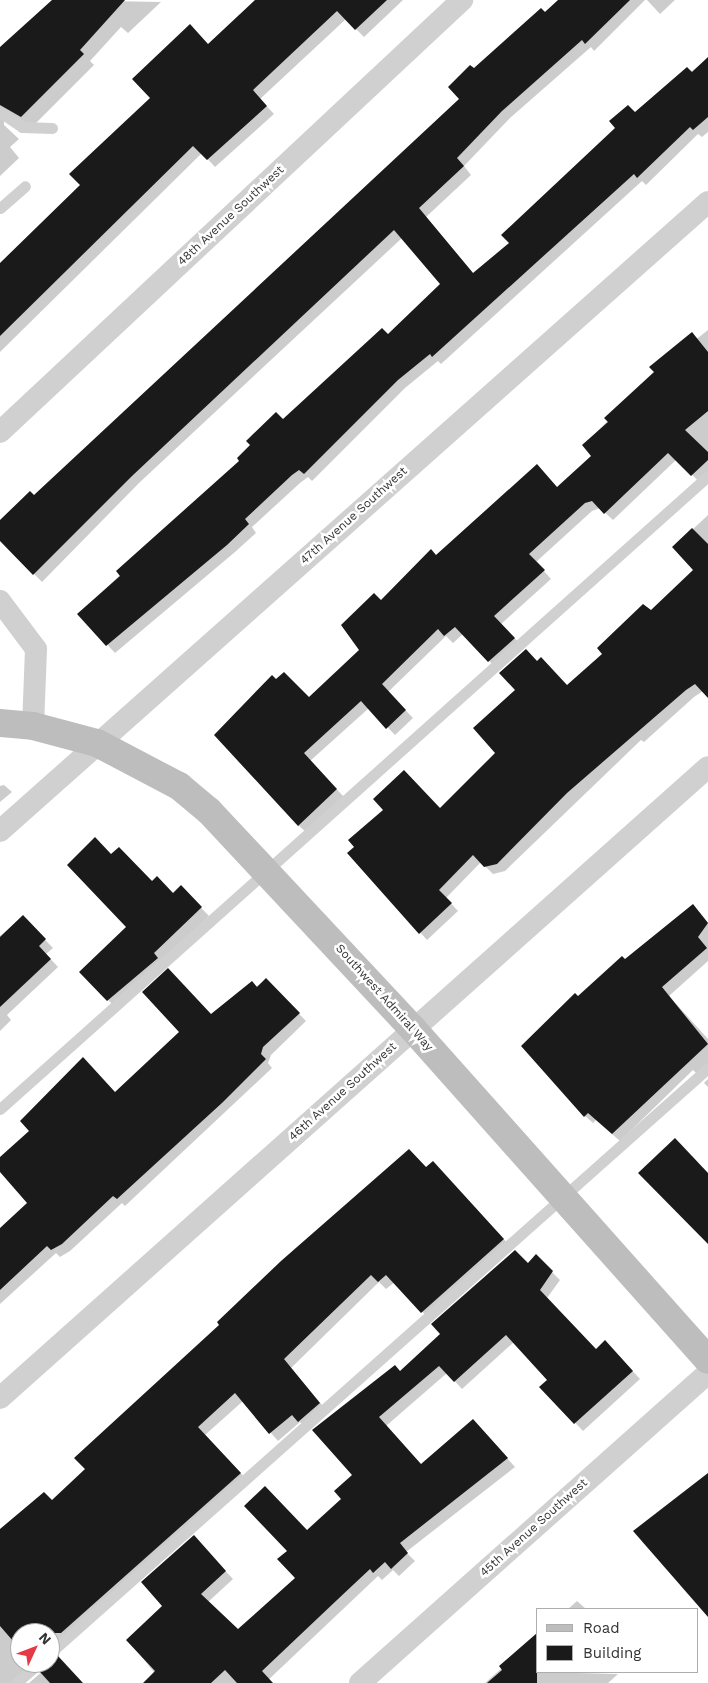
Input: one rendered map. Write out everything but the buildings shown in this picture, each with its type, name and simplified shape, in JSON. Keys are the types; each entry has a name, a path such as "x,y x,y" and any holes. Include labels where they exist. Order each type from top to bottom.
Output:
{"main road":[{"name":"Southwest Admiral Way","path":"0,723 32,726 97,743 179,786 268,870 413,1029 560,1198 708,1360"}],"street":[{"name":"48th Avenue Southwest","path":"0,432 462,0"},
{"name":"47th Avenue Southwest","path":"0,831 708,202"},
{"path":"0,601 36,649 32,726"},
{"name":"46th Avenue Southwest","path":"0,1398 708,768"},
{"name":"45th Avenue Southwest","path":"360,1683 708,1373"}],"lane":[{"path":"0,112 22,128 52,128"},
{"path":"0,208 25,186"},
{"path":"0,1109 708,476"},
{"path":"60,1644 708,1068"},
{"path":"16,1683 28,1673"}]}
